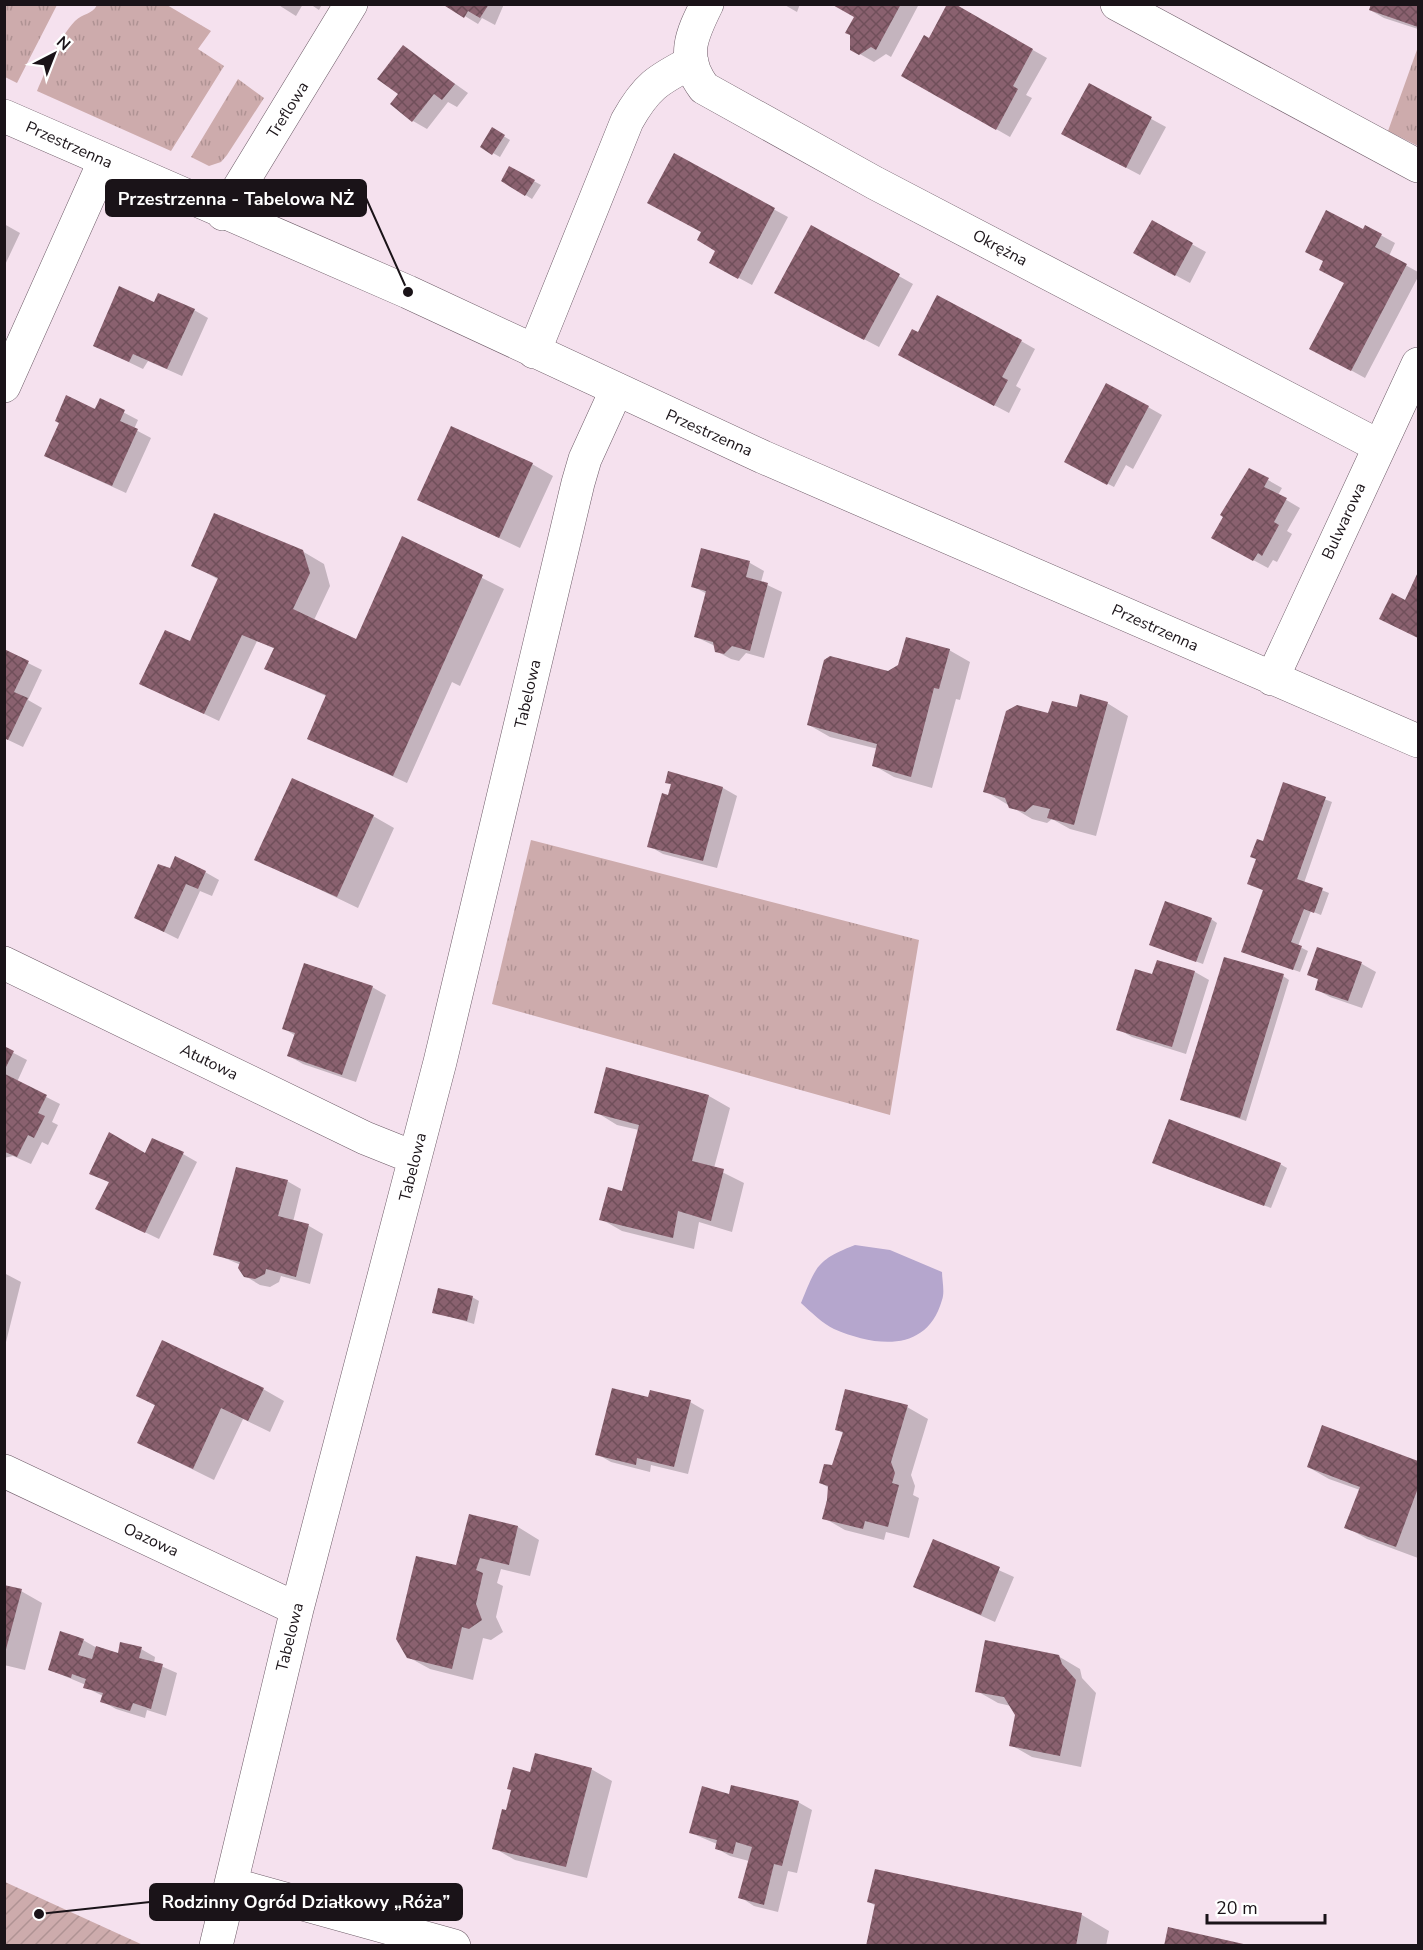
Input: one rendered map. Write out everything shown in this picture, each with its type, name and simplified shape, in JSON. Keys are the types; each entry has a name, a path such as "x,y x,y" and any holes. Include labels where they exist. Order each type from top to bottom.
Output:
{"street":[{"name":"Treflowa","path":"224,214 351,4"},
{"name":"Okrężna","path":"706,4 694,30 689,52 697,77 704,88 886,188 1379,446"},
{"path":"1117,4 1419,166"},
{"path":"534,352 627,121 641,96 660,78 692,62"},
{"name":"Przestrzenna","path":"4,116 224,214 408,292 616,391 1272,679 1419,741"},
{"path":"4,386 105,160"},
{"name":"Bulwarowa","path":"1272,679 1419,364"},
{"name":"Tabelowa","path":"216,1946 297,1609 416,1158 578,483 585,459 616,391"},
{"name":"Atutowa","path":"4,963 359,1135 416,1158"},
{"name":"Oazowa","path":"4,1471 297,1609"},
{"path":"231,1884 454,1946"}],"green space":[{"path":"5,4 57,5 17,83 5,77"},
{"path":"97,5 167,5 211,31 198,49 224,66 171,151 37,91 63,36 78,18 93,11"},
{"path":"1418,47 1418,146 1388,131"},
{"path":"238,79 264,98 227,155 221,162 209,166 191,157"},
{"path":"531,840 919,940 890,1115 492,1004"},
{"path":"5,1882 143,1945 5,1945"}],"shaded area":[{"path":"855,1245 890,1250 942,1272 943,1297 935,1317 925,1329 912,1337 898,1341 866,1340 830,1327 801,1303 819,1266 832,1255"}],"building":[{"path":"442,4 489,4 480,18 468,11 464,18"},
{"path":"831,4 901,4 876,50 871,47 859,55 850,50 850,35 845,33 854,17"},
{"path":"947,4 955,4 1033,49 1013,86 1018,89 996,130 901,76 924,35 929,38"},
{"path":"1371,4 1418,4 1418,27 1369,10"},
{"path":"403,45 455,84 442,100 434,94 412,122 390,104 398,94 377,79"},
{"path":"1089,83 1152,117 1126,168 1061,134"},
{"path":"492,127 505,135 492,155 480,147"},
{"path":"674,153 775,208 738,279 709,263 715,251 697,240 701,232 647,203"},
{"path":"509,166 535,180 525,196 501,181"},
{"path":"1326,210 1363,229 1365,225 1382,234 1375,247 1407,264 1351,371 1309,349 1344,283 1319,270 1323,261 1305,252"},
{"path":"1152,220 1193,243 1175,276 1133,253"},
{"path":"811,225 900,274 864,340 774,293"},
{"path":"119,286 154,302 158,293 195,309 167,369 133,354 129,362 93,346"},
{"path":"937,295 1022,340 1002,377 1008,380 994,406 898,355 912,329 918,332"},
{"path":"1106,383 1149,406 1107,485 1064,462"},
{"path":"66,395 95,409 100,398 125,410 120,421 138,429 112,486 44,456 59,423 55,421"},
{"path":"451,426 533,463 499,538 417,500"},
{"path":"1249,468 1269,478 1264,487 1287,498 1274,522 1279,525 1262,556 1258,553 1253,561 1211,538 1223,517 1220,515"},
{"path":"214,513 303,550 310,573 293,609 356,639 402,536 483,575 393,776 307,739 326,695 264,669 274,648 242,635 204,714 139,684 165,630 190,641 218,578 191,566"},
{"path":"701,548 750,561 746,577 768,583 750,651 732,646 724,654 715,652 713,642 694,637 706,591 691,587"},
{"path":"1418,572 1418,638 1379,619 1392,593 1405,600"},
{"path":"906,637 950,649 939,689 934,688 911,777 872,766 877,744 807,725 824,660 830,656 888,671 898,665"},
{"path":"4,649 29,661 14,692 28,698 8,740 4,738"},
{"path":"1080,694 1108,702 1074,825 1047,818 1050,809 1033,805 1025,812 1009,808 1005,798 983,792 1006,711 1017,705 1048,713 1052,701 1077,707"},
{"path":"668,771 723,787 703,861 647,847 662,793 668,795 671,784 665,783"},
{"path":"292,778 374,815 337,897 254,860"},
{"path":"1283,782 1326,797 1297,879 1323,888 1314,913 1304,909 1291,942 1302,946 1293,970 1241,952 1263,890 1247,884 1256,859 1250,857 1257,839 1263,841"},
{"path":"175,856 206,871 198,889 186,884 164,932 134,918 158,864 170,868"},
{"path":"1165,901 1212,918 1196,962 1149,945"},
{"path":"1317,947 1362,962 1348,1001 1315,990 1318,979 1307,975"},
{"path":"1224,957 1284,974 1240,1118 1180,1100"},
{"path":"1157,960 1195,971 1172,1047 1116,1030 1135,969 1152,974"},
{"path":"304,963 373,986 342,1075 287,1056 295,1033 282,1029"},
{"path":"4,1046 14,1051 4,1071"},
{"path":"606,1067 709,1095 692,1161 724,1169 711,1221 678,1211 673,1238 599,1220 608,1187 622,1191 639,1125 594,1113"},
{"path":"5,1074 47,1095 38,1113 45,1116 34,1138 28,1135 17,1157 5,1152"},
{"path":"1169,1119 1281,1163 1264,1206 1152,1163"},
{"path":"109,1132 145,1153 152,1138 184,1152 145,1233 95,1209 109,1182 89,1174"},
{"path":"236,1167 288,1180 278,1216 309,1224 296,1277 266,1269 265,1274 255,1279 244,1277 238,1268 240,1262 213,1255"},
{"path":"438,1288 473,1296 467,1321 432,1313"},
{"path":"162,1340 264,1388 248,1421 221,1408 193,1469 137,1443 155,1405 136,1396"},
{"path":"612,1388 648,1397 650,1390 691,1400 674,1467 637,1458 636,1465 595,1455"},
{"path":"845,1389 908,1405 891,1462 895,1473 892,1483 899,1485 888,1527 865,1521 863,1529 822,1519 828,1486 819,1483 824,1464 832,1465 843,1432 835,1430"},
{"path":"1322,1425 1418,1461 1418,1488 1396,1547 1344,1528 1360,1487 1307,1467"},
{"path":"469,1514 518,1526 509,1565 480,1558 476,1570 483,1573 476,1604 482,1620 469,1629 462,1627 452,1669 407,1658 396,1639 416,1556 456,1565"},
{"path":"933,1539 1000,1567 981,1615 913,1587"},
{"path":"4,1585 22,1589 5,1653 4,1652"},
{"path":"60,1631 84,1639 78,1655 92,1659 96,1646 118,1653 120,1642 142,1647 139,1658 163,1664 151,1709 133,1703 130,1711 100,1702 103,1693 83,1688 86,1679 72,1674 71,1678 48,1670"},
{"path":"985,1640 1059,1655 1062,1664 1076,1680 1060,1756 1009,1746 1015,1715 1004,1697 975,1692"},
{"path":"535,1753 592,1768 566,1867 492,1849 502,1809 506,1810 511,1790 507,1789 513,1767 530,1772"},
{"path":"731,1785 799,1801 782,1866 774,1864 764,1905 738,1898 752,1847 736,1842 733,1854 715,1849 717,1840 689,1833 702,1786 729,1794"},
{"path":"875,1869 1082,1913 1076,1946 866,1946 875,1904 867,1902"},
{"path":"1168,1927 1248,1945 1248,1946 1164,1946"}],"place":[{"name":"Przestrzenna - Tabelowa NŻ","path":"408,292"},
{"name":"Rodzinny Ogród Działkowy „Róża”","path":"39,1914"}]}
